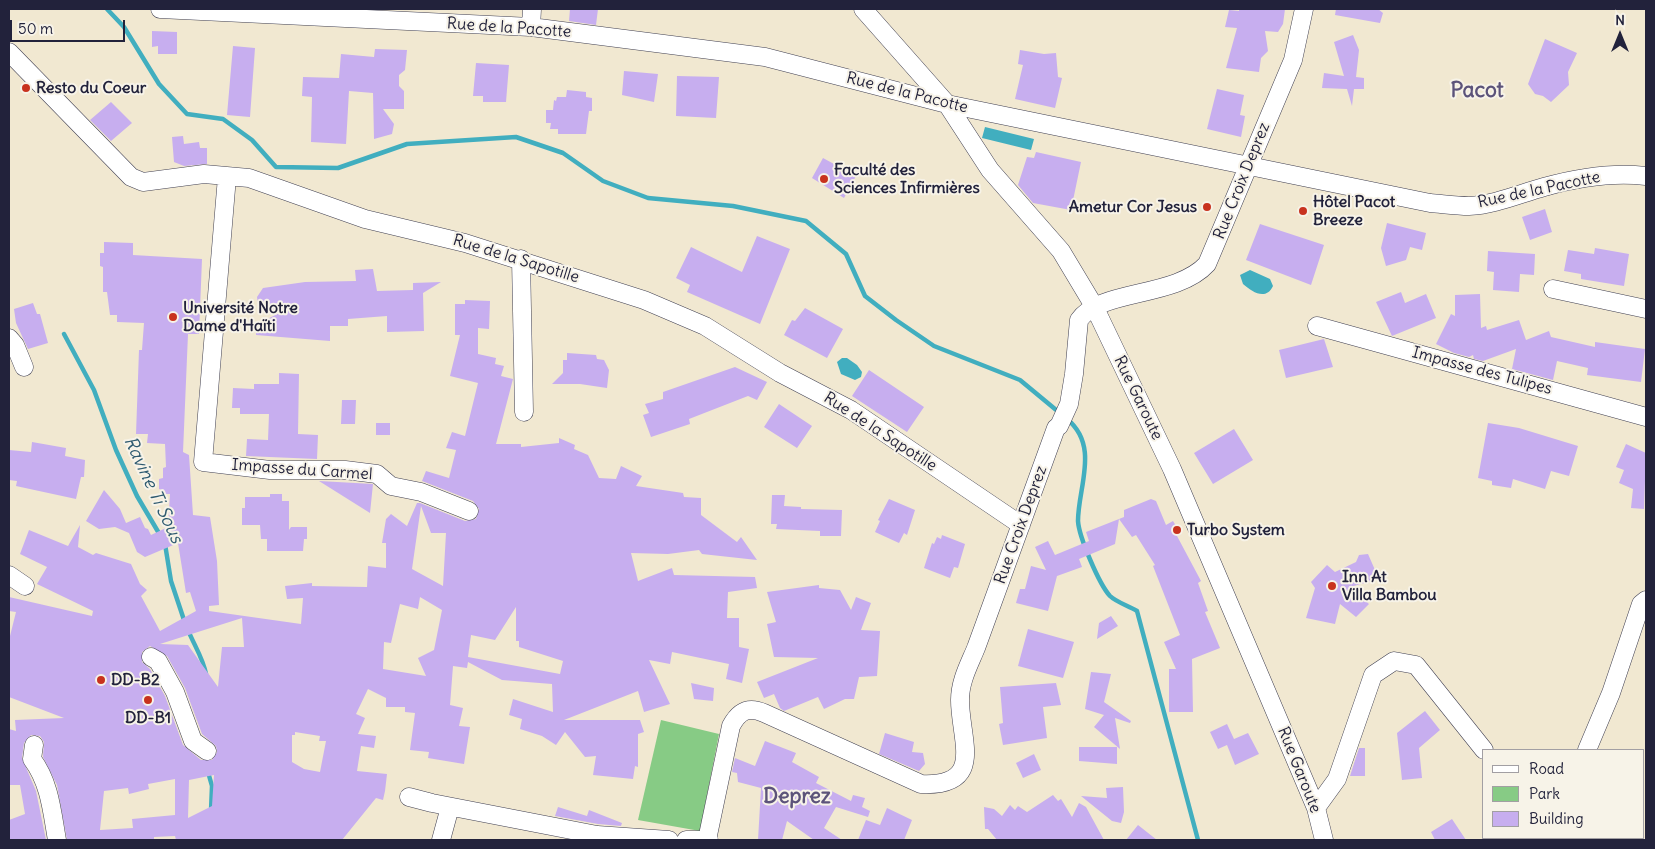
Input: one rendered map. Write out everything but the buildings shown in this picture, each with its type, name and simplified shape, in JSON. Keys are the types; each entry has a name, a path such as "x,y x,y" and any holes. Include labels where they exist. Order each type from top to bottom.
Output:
{"street":[{"name":"Rue de la Pacotte","path":"160,9 531,27 765,57 947,104 1430,203 1469,206 1507,199 1546,187 1596,176 1630,174 1646,176"},
{"path":"531,27 532,9"},
{"name":"Rue Garoute","path":"864,9 947,104 990,170 1061,251 1094,306 1172,469 1316,808 1324,840"},
{"name":"Rue Croix Deprez","path":"708,840 731,726 736,716 745,710 755,709 922,784 939,785 952,780 962,771 966,755 960,700 963,678 976,648 1056,428 1059,426 1068,404 1074,374 1077,328 1083,314 1094,306 1173,285 1199,273 1207,264 1293,60 1304,9"},
{"name":"Rue de la Sapotille","path":"9,52 131,177 143,182 204,174 249,178 365,219 465,243 521,259 644,300 705,326 780,373 851,410 1021,525"},
{"name":"Impasse du Carmel","path":"227,177 202,462 270,470 346,470 377,474 399,490 421,492 469,511"},
{"path":"521,259 524,412"},
{"path":"1553,290 1646,309"},
{"name":"Impasse des Tulipes","path":"1317,326 1646,416"},
{"path":"9,338 15,345 24,367"},
{"path":"9,574 25,586"},
{"path":"1587,749 1610,693 1641,604 1646,600"},
{"path":"151,657 158,661 175,692 193,741 207,750"},
{"path":"1316,808 1338,778 1373,676 1394,662 1416,665 1483,749"},
{"path":"34,745 32,759 39,769 48,792 57,840"},
{"path":"409,797 450,807 597,835 630,839 669,840"},
{"path":"441,840 450,807"},
{"path":"686,840 708,840"}],"green space":[{"path":"661,720 719,734 700,831 638,820"}],"water":[{"path":"985,127 1034,139 1031,150 982,138"},
{"path":"1250,270 1270,279 1273,286 1270,291 1259,294 1243,284 1240,275"},
{"path":"842,358 847,358 857,365 862,372 861,377 855,380 841,374 837,362"}],"waterway":[{"path":"107,9 124,27 159,84 187,114 223,119 252,140 276,167 338,168 407,144 516,137 563,153 603,181 648,198 733,206 806,221 846,254 865,296 896,320 934,346 1020,380 1061,414"},
{"name":"Ravine Ti Sous","path":"64,334 94,390 116,450 137,496 160,535"},
{"path":"1067,419 1077,430 1083,442 1085,454 1078,521 1082,538 1095,571 1110,596 1137,611 1198,840"},
{"name":"Ravine Ti Sous","path":"165,544 171,581 185,623"},
{"name":"Ravine Ti Sous","path":"188,630 201,657 206,674"},
{"name":"Ravine Ti Sous","path":"208,772 212,786 211,811"}],"place":[{"name":"Resto du Coeur","path":"26,88"},
{"name":"Faculté des Sciences Infirmières","path":"824,179"},
{"name":"Ametur Cor Jesus","path":"1207,207"},
{"name":"Hôtel Pacot Breeze","path":"1303,211"},
{"name":"Université Notre Dame d'Haïti","path":"173,317"},
{"name":"Turbo System","path":"1177,530"},
{"name":"Inn At Villa Bambou","path":"1332,586"},
{"name":"DD-B2","path":"101,680"},
{"name":"DD-B1","path":"148,700"}],"district":[{"name":"Pacot","path":"1477,91"},
{"name":"Deprez","path":"797,797"}]}
